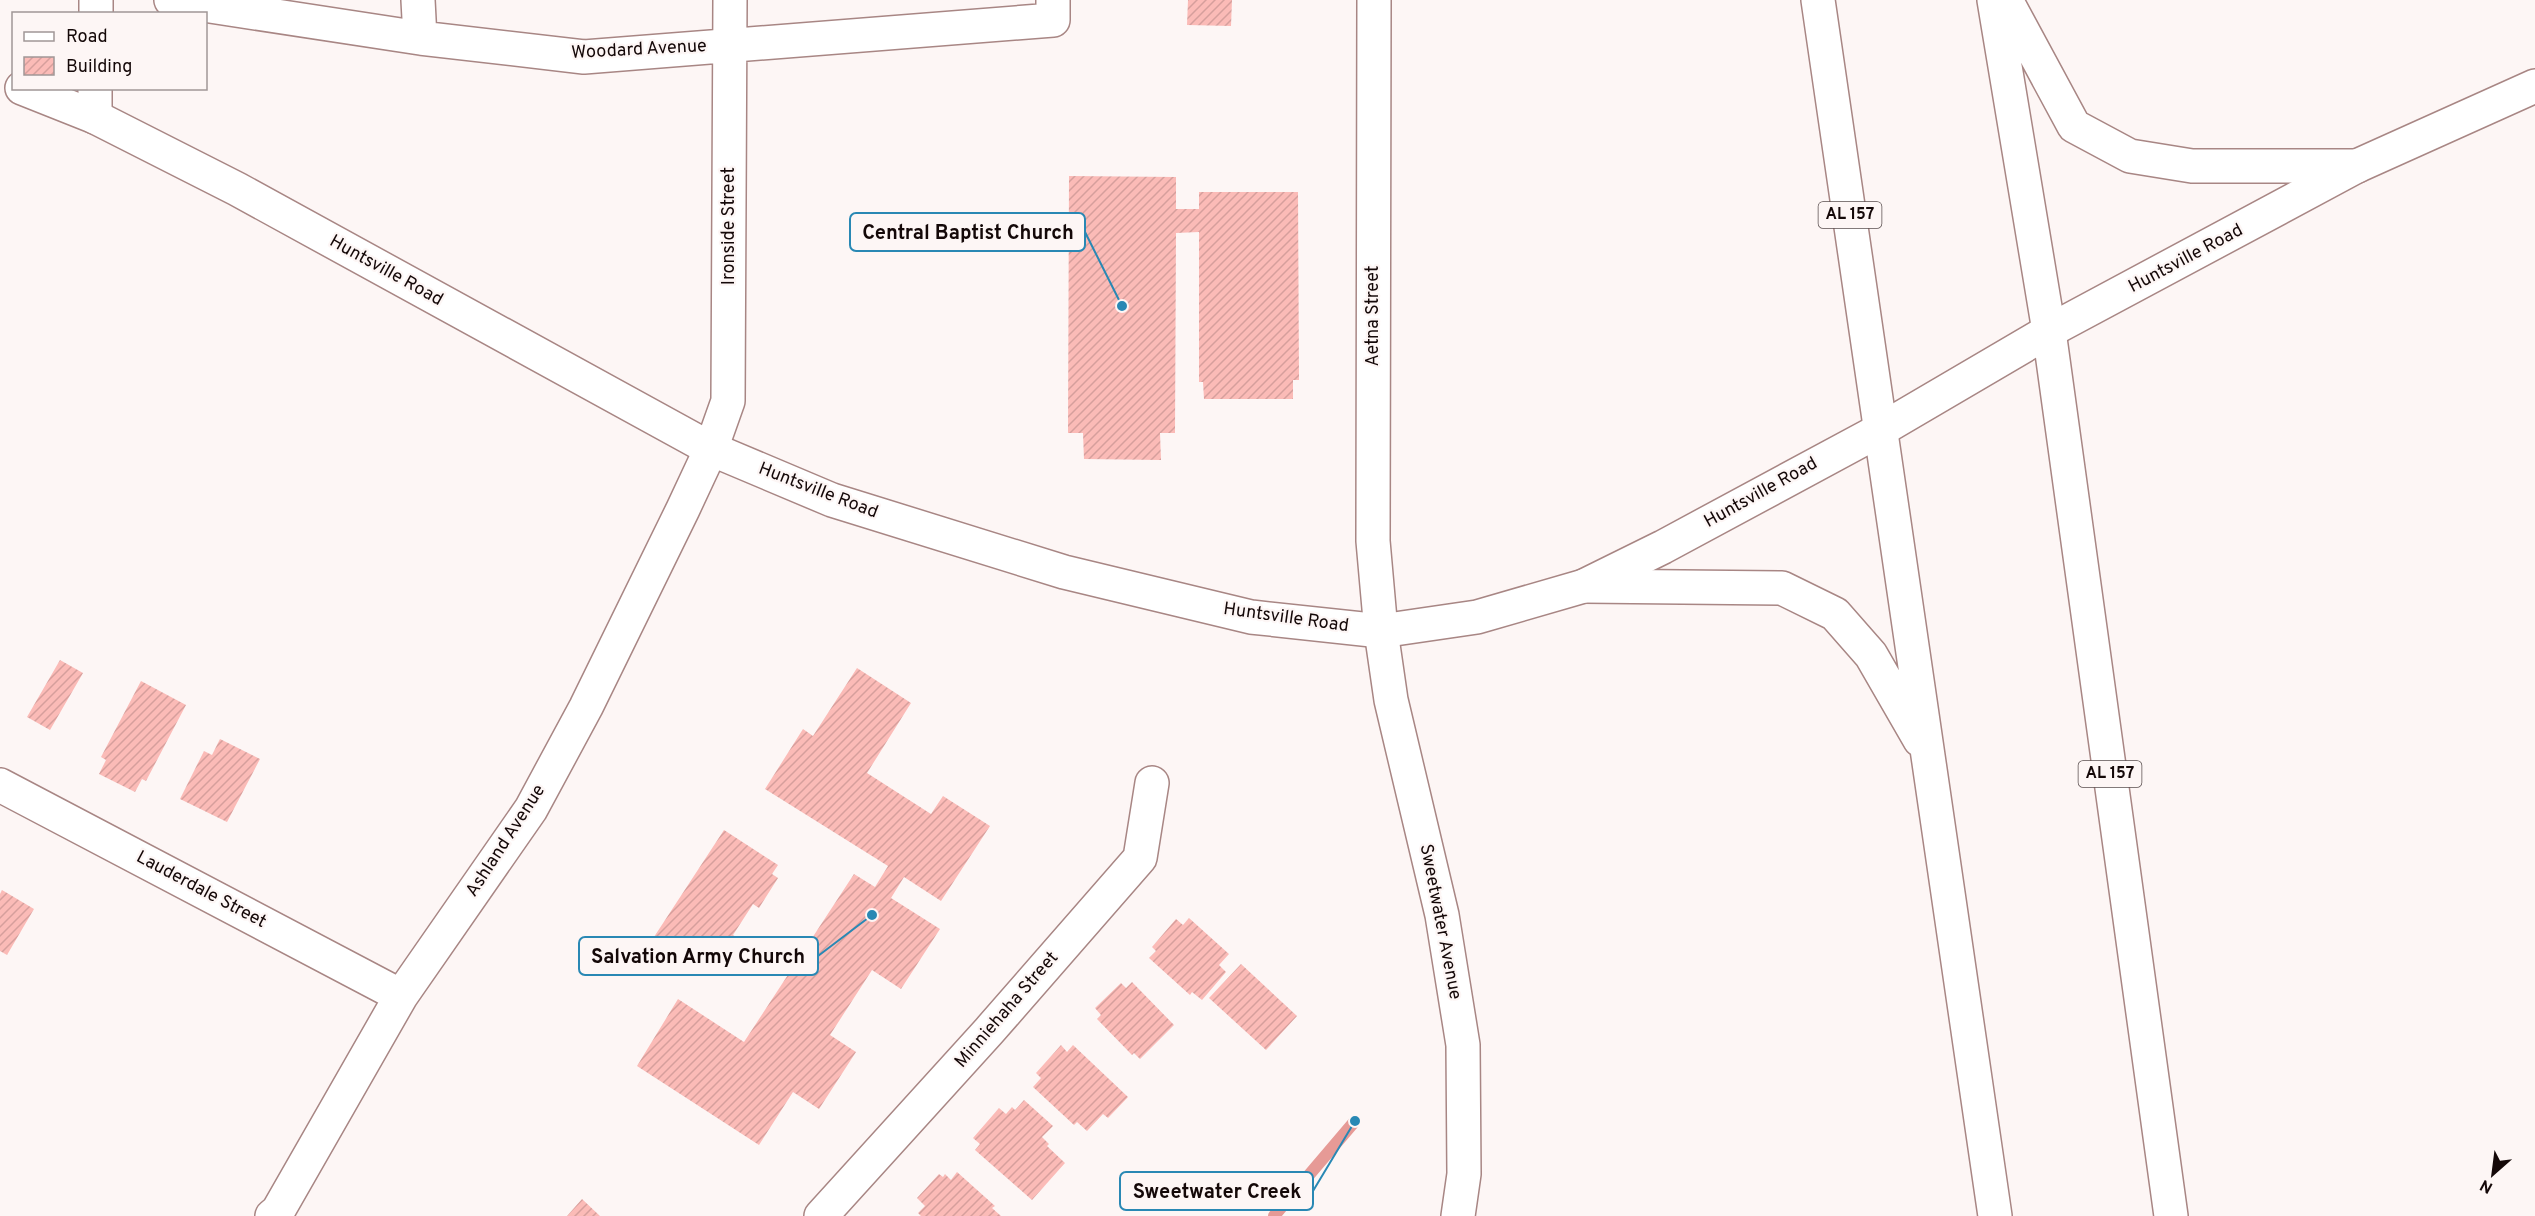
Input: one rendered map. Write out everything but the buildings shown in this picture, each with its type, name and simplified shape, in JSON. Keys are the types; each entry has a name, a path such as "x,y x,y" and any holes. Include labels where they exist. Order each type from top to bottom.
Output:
{"main road":[{"name":"Woodard Avenue","path":"171,0 420,38 584,57 1053,20 1053,0"},
{"path":"418,0 420,38"},
{"name":"Ironside Street","path":"711,449 728,401 730,0"},
{"name":"Aetna Street","path":"1374,0 1373,541 1381,631"},
{"name":"AL 157","path":"1818,0 1995,1216"},
{"name":"AL 157","path":"1994,0 2049,331 2171,1216"},
{"path":"2006,0 2074,126 2130,156 2192,166 2357,166"},
{"name":"Huntsville Road","path":"32,90 95,103 237,189 711,449 831,500 1064,572 1251,617 1381,631 1478,617 1584,586 1663,547 1882,429 2049,331 2357,166 2535,86"},
{"name":"Ashland Avenue","path":"279,1214 401,996 531,809 586,707 711,449"},
{"path":"1584,586 1782,588 1835,614 1871,655 1929,756"},
{"name":"Sweetwater Avenue","path":"1381,631 1391,700 1442,915 1463,1045 1464,1174 1458,1216"},
{"name":"Minniehaha Street","path":"821,1216 989,1031 1140,858 1152,783"},
{"name":"Lauderdale Street","path":"0,785 401,996"}],"waterway":[{"path":"1274,1216 1355,1121"}],"place":[{"name":"Central Baptist Church","path":"1122,306"},
{"name":"Salvation Army Church","path":"872,915"},
{"name":"Sweetwater Creek","path":"1355,1121"}]}
